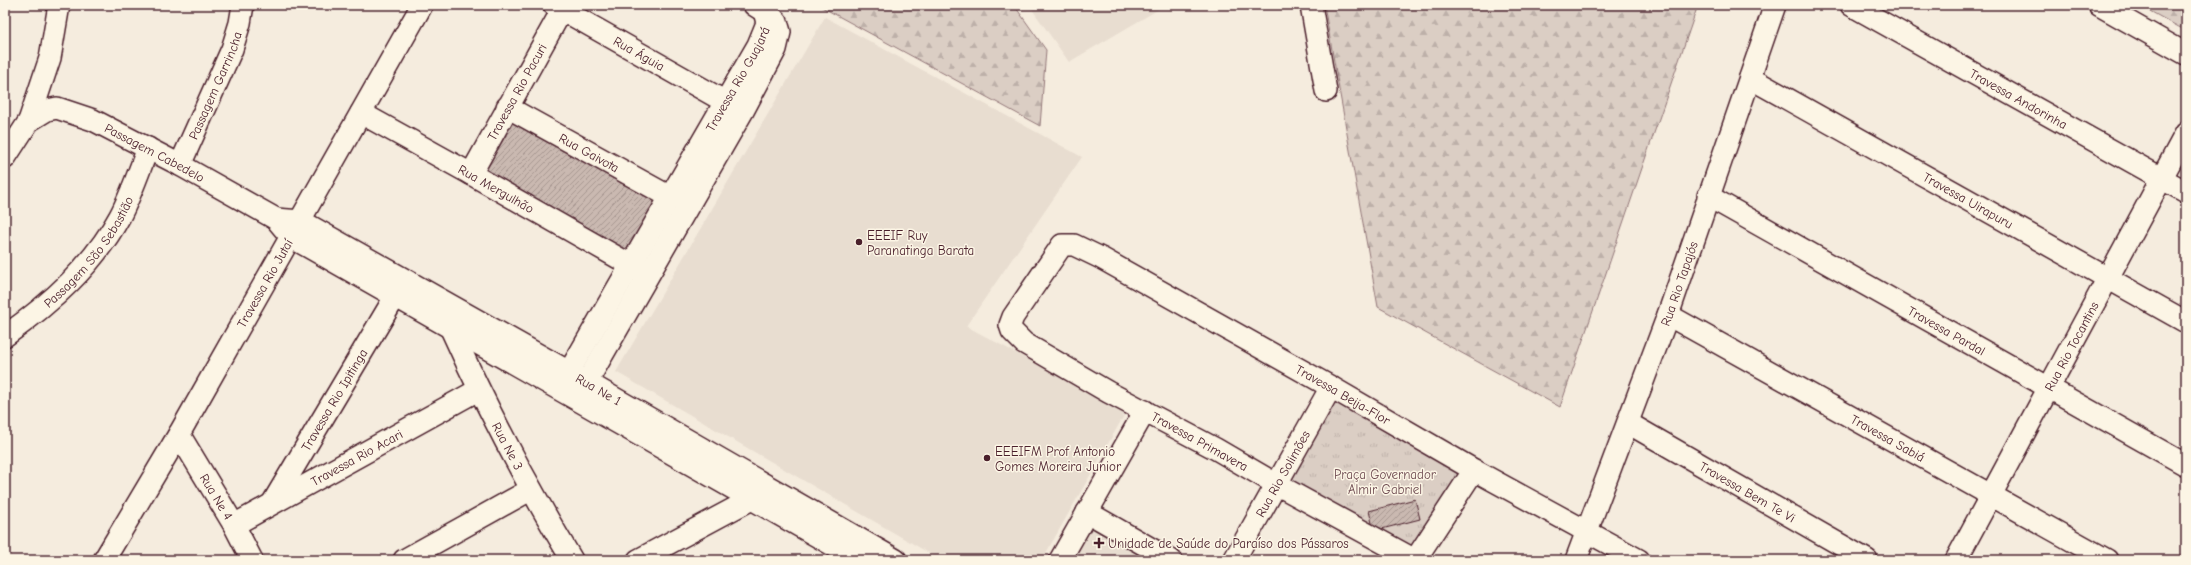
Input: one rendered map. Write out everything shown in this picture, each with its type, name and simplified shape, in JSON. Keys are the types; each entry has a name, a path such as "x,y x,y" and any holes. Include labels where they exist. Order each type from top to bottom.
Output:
{"street":[{"path":"8,148 29,121 50,58 59,5"},
{"name":"Passagem Garrincha","path":"180,165 232,49 240,23 243,5"},
{"name":"Travessa Rio Jutaí","path":"104,560 179,434 296,230 422,5"},
{"path":"1311,5 1326,91"},
{"name":"Rua Rio Tapajós","path":"1576,560 1668,315 1775,5"},
{"name":"Travessa Andorinha","path":"1850,5 2186,192"},
{"path":"2099,5 2186,54"},
{"name":"Rua Águia","path":"558,7 734,107"},
{"name":"Travessa Rio Pacuri","path":"471,174 558,7"},
{"name":"Travessa Rio Guajará","path":"582,391 640,270 679,196 734,107 765,32 768,20 759,8"},
{"name":"Travessa Uirapuru","path":"1750,78 2186,322"},
{"name":"Rua Gaivota","path":"507,107 679,196"},
{"name":"Passagem Cabedelo","path":"29,121 47,110 57,108 93,120 180,165 296,230"},
{"name":"Rua Mergulhão","path":"361,114 471,174 640,270"},
{"name":"Rua Rio Tocantins","path":"1956,560 2186,133"},
{"name":"Passagem São Sebastião","path":"5,336 69,285 102,245 120,215 148,148"},
{"name":"Travessa Pardal","path":"1708,196 2186,464"},
{"name":"Rua Ne 1","path":"296,230 395,297 450,329 564,380"},
{"name":"Rua Ne 1","path":"296,230 564,380 750,500 858,560"},
{"name":"Travessa Beija-Flor","path":"1020,306 1050,260 1062,245 1074,245 1331,387 1474,470 1639,560"},
{"name":"Travessa Rio Guajará","path":"564,380 640,270"},
{"name":"Travessa Rio Ipitinga","path":"273,503 395,297"},
{"name":"Travessa Primavera","path":"1020,306 1010,325 1012,331 1024,343 1145,411 1216,448 1276,484 1415,560"},
{"name":"Travessa Sabiá","path":"1668,315 2107,560"},
{"name":"Rua Ne 3","path":"450,329 478,390 530,490 572,560"},
{"name":"Rua Rio Solimões","path":"1234,560 1331,387"},
{"name":"Travessa Rio Acari","path":"234,525 478,390"},
{"name":"Rua Ne 1","path":"582,391 896,560"},
{"path":"1060,560 1145,411"},
{"name":"Travessa Bem Te Vi","path":"1628,423 1867,560"},
{"name":"Rua Ne 4","path":"179,434 234,525 252,560"},
{"path":"1415,560 1474,470"},
{"path":"404,560 530,490"},
{"path":"638,560 750,500"},
{"path":"1087,512 1171,560"}],"shaded area":[{"path":"1029,5 1166,5 1069,62"},
{"name":"EEEIF Ruy Paranatinga Barata","path":"825,17 1082,157 966,326 1126,412 1042,560 941,560 616,372"},
{"name":"Unidade de Saúde do Paraíso dos Pássaros","path":"1088,526 1151,560 1070,560"}],"green space":[{"path":"818,5 1014,5 1046,50 1040,126"},
{"path":"1324,5 1698,5 1560,407 1378,307"},
{"path":"2139,5 2186,5 2186,31"},
{"name":"Praça Governador Almir Gabriel","path":"1329,386 1468,468 1405,560 1275,487"}],"building":[{"path":"515,117 664,199 632,257 484,169"},
{"path":"1415,499 1420,519 1374,531 1369,511"}],"place":[{"name":"EEEIF Ruy Paranatinga Barata","path":"859,242"},
{"name":"EEEIFM Prof Antonio Gomes Moreira Junior","path":"987,458"},
{"name":"Unidade de Saúde do Paraíso dos Pássaros","path":"1099,543"}]}
